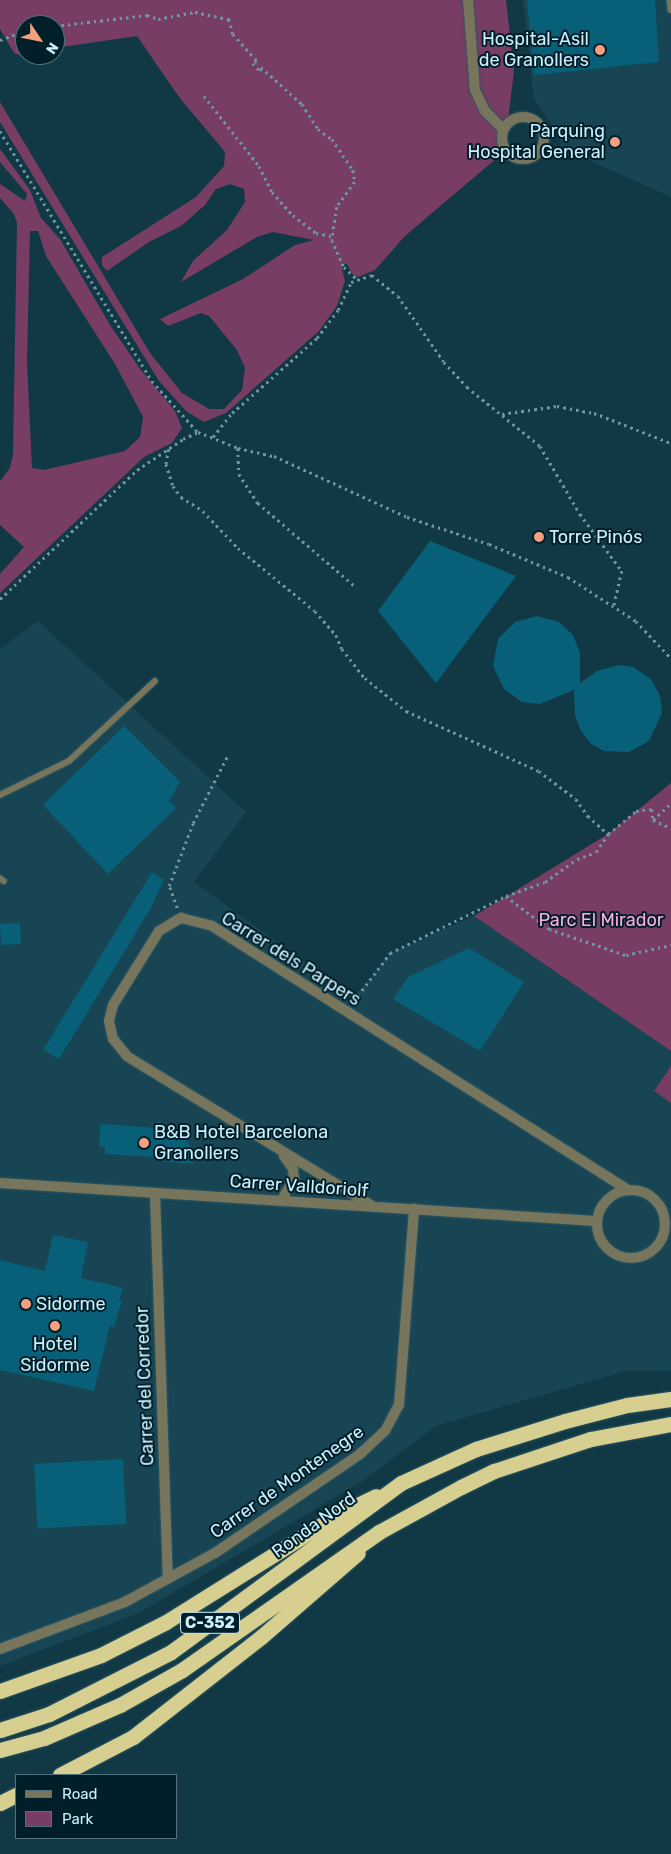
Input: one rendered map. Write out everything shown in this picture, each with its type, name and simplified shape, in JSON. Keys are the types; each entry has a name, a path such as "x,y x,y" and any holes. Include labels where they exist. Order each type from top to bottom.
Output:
{"highway":[{"name":"Ronda Nord","path":"0,1730 49,1714 171,1652 402,1483 476,1449 565,1421 627,1405 671,1399"},
{"name":"C-352","path":"0,1750 44,1738 120,1705 175,1674 379,1532 494,1471 591,1439 671,1424"},
{"path":"0,1691 101,1655 166,1622 337,1515 402,1483"},
{"path":"62,1774 133,1737 195,1691 341,1571 379,1532"},
{"path":"0,1803 15,1796"}],"street":[{"path":"468,0 475,90 486,111 503,129"},
{"path":"524,117 543,128 546,138 541,150 534,156 518,158 509,154 501,142 503,129 516,118 524,117"},
{"path":"181,918 159,931 113,1005 110,1021 113,1039 127,1056 282,1153 374,1207"},
{"name":"Carrer dels Parpers","path":"181,918 212,926 628,1190"},
{"path":"281,1201 294,1179 293,1169 282,1153"},
{"name":"Carrer Valldoriolf","path":"0,1183 596,1221"},
{"path":"628,1190 640,1191 659,1204 664,1214 668,1232 652,1252 629,1258 609,1250 602,1241 596,1221 609,1198 628,1190"},
{"name":"Carrer del Corredor","path":"155,1193 168,1579"},
{"name":"Carrer de Montenegre","path":"0,1650 125,1602 215,1553 360,1454 385,1431 399,1405 414,1209"}],"lane":[{"path":"670,0 671,10"},
{"path":"0,795 74,758 155,681"}],"path":[{"path":"65,25 146,15 158,19 195,12 229,19 233,34 257,61 253,63 260,71 261,67 302,104 318,129 332,139 353,170 355,182 337,207 332,236 333,246 344,267 355,280 360,281"},
{"path":"0,40 15,34"},
{"path":"204,96 259,166 272,192 292,214 316,232 332,236"},
{"path":"0,131 152,381 198,432 238,448 274,456 407,517 539,563 614,605 636,621 671,658"},
{"path":"213,438 232,413 311,344 338,310 351,282 360,281 372,275 398,296 444,362 467,387 540,446 580,514 620,566 622,571 614,605"},
{"path":"500,414 557,406 594,413 671,443"},
{"path":"0,599 137,470 198,432"},
{"path":"238,448 239,474 258,503 357,588"},
{"path":"169,449 166,464 173,486 181,498 203,511 238,548 314,611 336,635 342,648 365,678 406,711 539,771 576,799 588,816 608,834"},
{"path":"181,918 169,886 193,823 228,755"},
{"path":"653,820 671,803"},
{"path":"348,998 356,1002 390,953 506,896 545,882 577,859 596,852 608,834 636,811 652,809 653,820"},
{"path":"653,820 671,828"},
{"path":"506,896 549,929 626,955 671,945"}],"shaded area":[{"name":"Hospital-Asil de Granollers","path":"523,0 671,0 671,197 561,148 559,136 534,99"},
{"path":"38,621 246,812 194,882 354,997 390,953 474,916 671,1051 671,1066 654,1091 671,1103 671,1371 629,1370 436,1426 361,1482 139,1613 0,1666 0,649"}],"green space":[{"path":"0,0 506,0 514,71 506,137 498,157 405,236 375,270 358,277 352,274 347,264 341,264 345,281 337,306 319,331 226,413 204,422 186,411 159,381 0,122 0,102 150,353 182,393 209,409 224,409 242,390 245,368 237,350 209,316 201,313 168,326 160,319 243,279 295,245 314,240 273,232 257,237 181,282 193,261 227,230 245,202 244,189 230,184 216,189 205,205 181,226 149,242 107,271 102,265 102,257 196,197 224,166 225,152 179,97 137,36 65,47 65,15 15,15 15,53 0,29"},
{"path":"0,149 30,190 41,218 60,239 110,325 141,370 175,411 182,428 172,443 144,457 0,593 0,574 24,547 0,525 0,481 10,468 13,454 17,223 14,214 0,198 0,184 25,201 27,194 0,162","holes":["30,231 38,231 46,256 115,364 143,417 140,437 125,451 44,470 32,468 27,363"]},
{"name":"Parc El Mirador","path":"671,783 671,1051 474,916 608,834"},
{"path":"671,1066 671,1103 654,1091"}],"building":[{"path":"527,0 655,0 659,62 534,75"},
{"path":"430,541 516,576 436,683 378,611"},
{"path":"537,616 559,622 573,635 580,653 580,683 597,671 619,665 633,667 651,679 660,696 662,713 649,741 629,752 604,751 591,744 581,731 575,715 574,690 540,704 522,702 504,689 493,666 498,639 515,622"},
{"path":"124,726 180,782 169,801 176,808 108,874 43,805"},
{"path":"152,872 164,880 151,908 59,1059 43,1050"},
{"path":"20,923 21,944 1,945 0,924"},
{"path":"469,948 524,982 480,1051 393,999 408,977"},
{"name":"B&B Hotel Barcelona Granollers","path":"158,1121 170,1128 183,1130 183,1136 192,1149 193,1164 166,1162 166,1158 105,1154 105,1147 99,1147 100,1124 158,1128"},
{"name":"Hotel Sidorme","path":"53,1235 88,1242 81,1278 123,1288 119,1300 122,1300 114,1327 110,1325 94,1391 0,1370 0,1260 45,1271"},
{"path":"123,1459 126,1524 38,1529 34,1464"}],"place":[{"name":"Hospital-Asil de Granollers","path":"600,50"},
{"name":"Pàrquing Hospital General","path":"615,142"},
{"name":"Torre Pinós","path":"539,537"},
{"name":"B&B Hotel Barcelona Granollers","path":"144,1143"},
{"name":"Sidorme","path":"26,1304"},
{"name":"Hotel Sidorme","path":"55,1326"}]}
